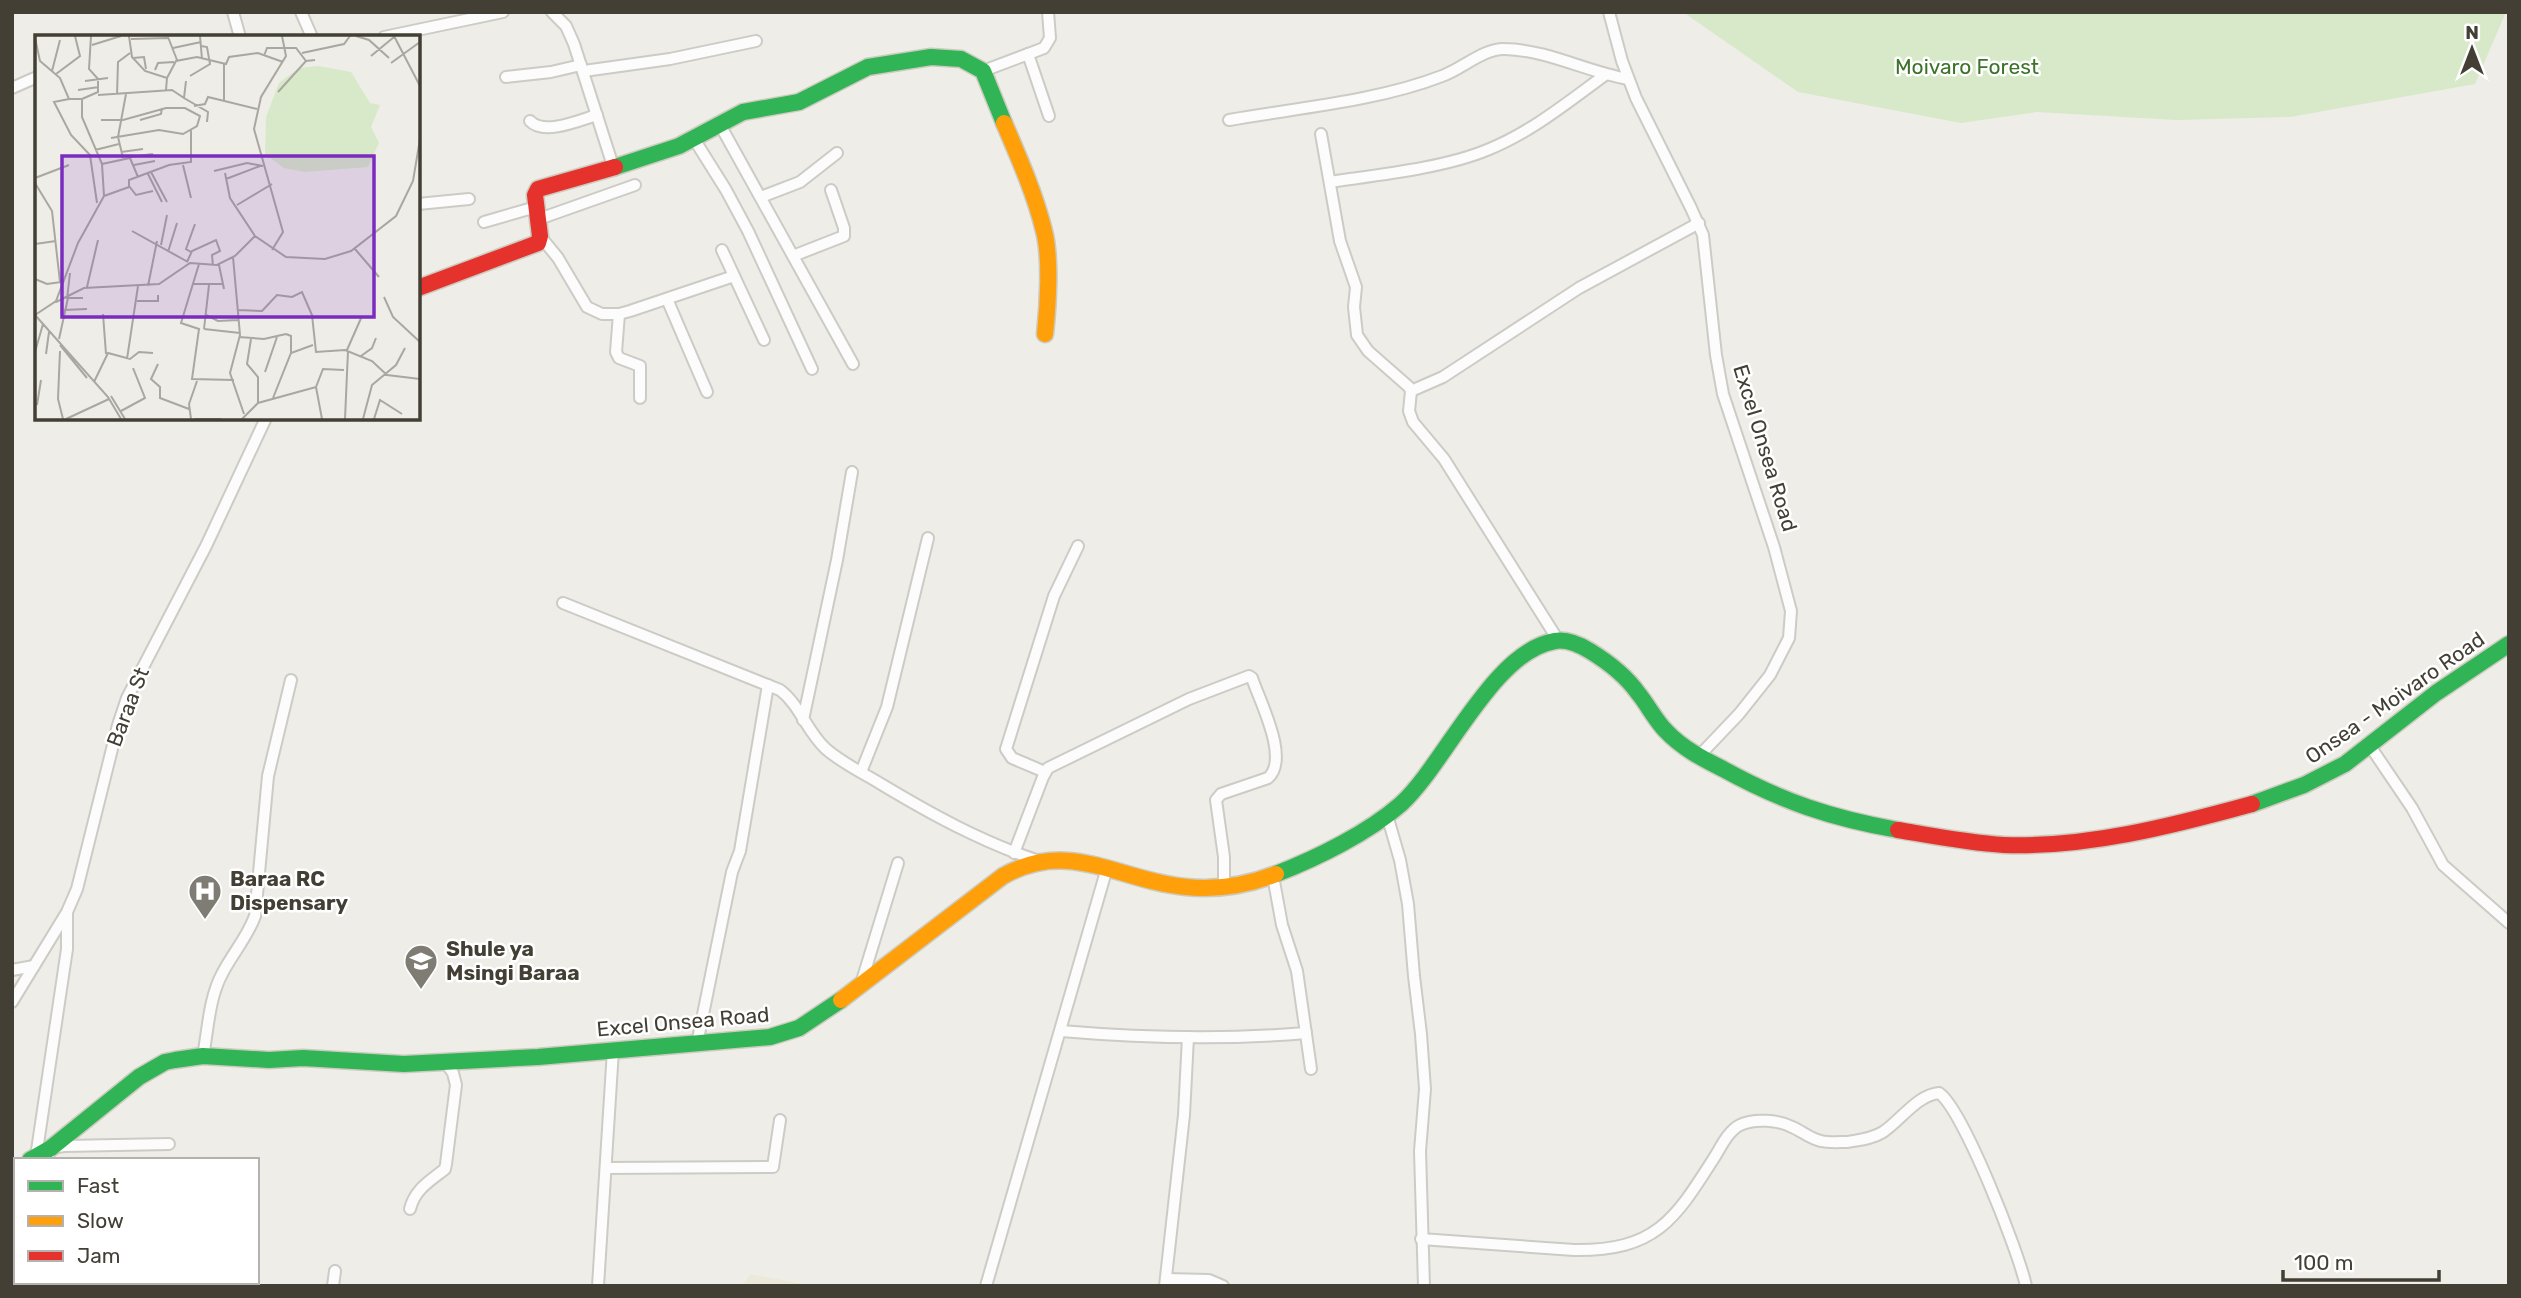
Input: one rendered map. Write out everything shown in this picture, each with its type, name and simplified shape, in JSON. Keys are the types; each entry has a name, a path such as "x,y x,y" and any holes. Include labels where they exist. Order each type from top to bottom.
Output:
{"street":[{"path":"233,12 239,35"},
{"path":"300,12 311,35"},
{"path":"393,35 503,12"},
{"path":"552,12 566,26 583,68 613,166"},
{"path":"983,71 1044,48 1048,44 1048,12"},
{"name":"Excel Onsea Road","path":"1609,12 1629,79 1645,118 1699,223 1706,252 1713,333 1723,394 1783,576 1792,620 1786,647 1770,675 1699,755"},
{"path":"506,77 670,59 756,41"},
{"path":"1229,120 1374,95 1426,82 1499,49 1562,60 1605,75 1629,79"},
{"path":"1028,54 1049,116"},
{"path":"420,287 538,243 539,221 535,195 538,189 582,178 694,139 743,112 799,102 868,67 944,56 961,59 983,71 1028,181 1045,233 1048,302 1045,334"},
{"path":"1330,182 1422,166 1485,151 1550,115 1605,75"},
{"path":"12,89 35,78"},
{"path":"530,121 540,128 597,115"},
{"path":"719,123 853,365"},
{"path":"1321,134 1340,241 1356,287 1354,307 1357,335 1368,351 1406,383 1411,391 1409,411 1413,422 1450,469 1558,640"},
{"path":"694,139 748,231 812,369"},
{"path":"761,197 800,183 837,153"},
{"path":"484,222 539,221 635,185"},
{"path":"793,256 844,236 844,228 831,190"},
{"path":"420,204 469,199"},
{"path":"539,221 587,307 602,313 619,314 734,276"},
{"path":"1411,391 1443,377 1579,288 1699,223"},
{"path":"722,250 764,340"},
{"path":"667,299 707,392"},
{"path":"619,314 616,352 619,358 640,366 640,398"},
{"name":"Baraa St","path":"12,1002 67,912 77,889 118,724 127,698 206,547 266,420"},
{"path":"803,720 837,560 852,472"},
{"path":"861,772 887,707 928,538"},
{"path":"1045,772 1012,758 1006,749 1054,596 1078,546"},
{"path":"564,603 768,685 788,696 825,748 861,772 949,824 1036,860"},
{"name":"Excel Onsea Road","path":"41,1156 104,1104 165,1062 203,1056 404,1064 697,1044 788,1033 817,1018 1003,876 1036,860 1058,858 1186,887 1224,887 1273,876 1334,846 1387,815 1410,795 1456,731 1501,676 1534,651 1558,640"},
{"name":"Onsea - Moivaro Road","path":"1558,640 1566,640 1582,647 1615,670 1637,692 1661,728 1699,755 1764,790 1812,811 1946,838 2012,845 2059,842 2128,832 2259,801 2319,779 2370,746 2438,691 2509,644"},
{"path":"1014,853 1045,772 1054,765 1189,699 1249,676 1272,734 1277,762 1273,774 1268,778 1221,794 1216,800 1224,857 1224,887"},
{"path":"203,1056 216,989 255,916 268,776 291,680"},
{"path":"697,1044 732,872 740,851 768,685"},
{"path":"2370,746 2418,817 2443,865 2509,923"},
{"path":"1387,815 1400,860 1408,904 1421,1034 1425,1089 1420,1151 1424,1286"},
{"path":"861,985 898,863"},
{"path":"986,1286 1107,868"},
{"path":"1273,876 1282,925 1297,971 1311,1069"},
{"path":"67,912 67,949 41,1156 83,1145 169,1144"},
{"path":"12,970 34,966"},
{"path":"1061,1031 1188,1037 1306,1033"},
{"path":"1188,1037 1184,1115 1166,1282 1209,1280 1223,1286"},
{"path":"598,1286 613,1049"},
{"path":"410,1209 420,1188 445,1169 456,1086 453,1073 445,1062"},
{"path":"1421,1239 1574,1250 1619,1247 1647,1236 1672,1219 1730,1133 1741,1124 1759,1121 1788,1125 1822,1142 1864,1139 1882,1133 1928,1096 1939,1093 1948,1103 1980,1165 2012,1238 2026,1286"},
{"path":"606,1168 773,1167 780,1120"},
{"path":"600,1270 606,1286"},
{"path":"333,1286 335,1272"}],"shaded area":[{"path":"750,1274 813,1286 743,1286"}],"green space":[{"name":"Moivaro Forest","path":"1683,12 2506,12 2475,84 2290,117 2176,120 2037,112 1961,123 1798,92"}],"traffic: fast":[{"path":"615,167 679,146 743,112 799,102 868,67 931,57 961,59 983,71 1004,123"},
{"path":"1276,874 1342,844 1388,815 1418,786 1471,711 1511,665 1532,649 1555,641 1582,647 1616,670 1633,687 1666,731 1700,757 1766,791 1808,807 1898,830"},
{"path":"2252,804 2304,785 2345,764 2436,693 2509,644"},
{"path":"34,1158 51,1148 139,1077 165,1062 175,1060 203,1056 404,1064 538,1057 770,1037 799,1028 841,1000"}],"traffic: slow":[{"path":"1004,123 1031,190 1046,242 1048,282 1045,334"},
{"path":"841,1000 1003,876 1027,865 1073,861 1162,883 1197,888 1232,886 1276,874"}],"traffic: jam":[{"path":"420,287 538,243 540,236 535,195 538,189 615,167"},
{"path":"1898,830 1991,844 2066,843 2129,834 2252,804"}],"place":[{"name":"Baraa RC Dispensary","path":"205,921"},
{"name":"Shule ya Msingi Baraa","path":"421,991"}]}
